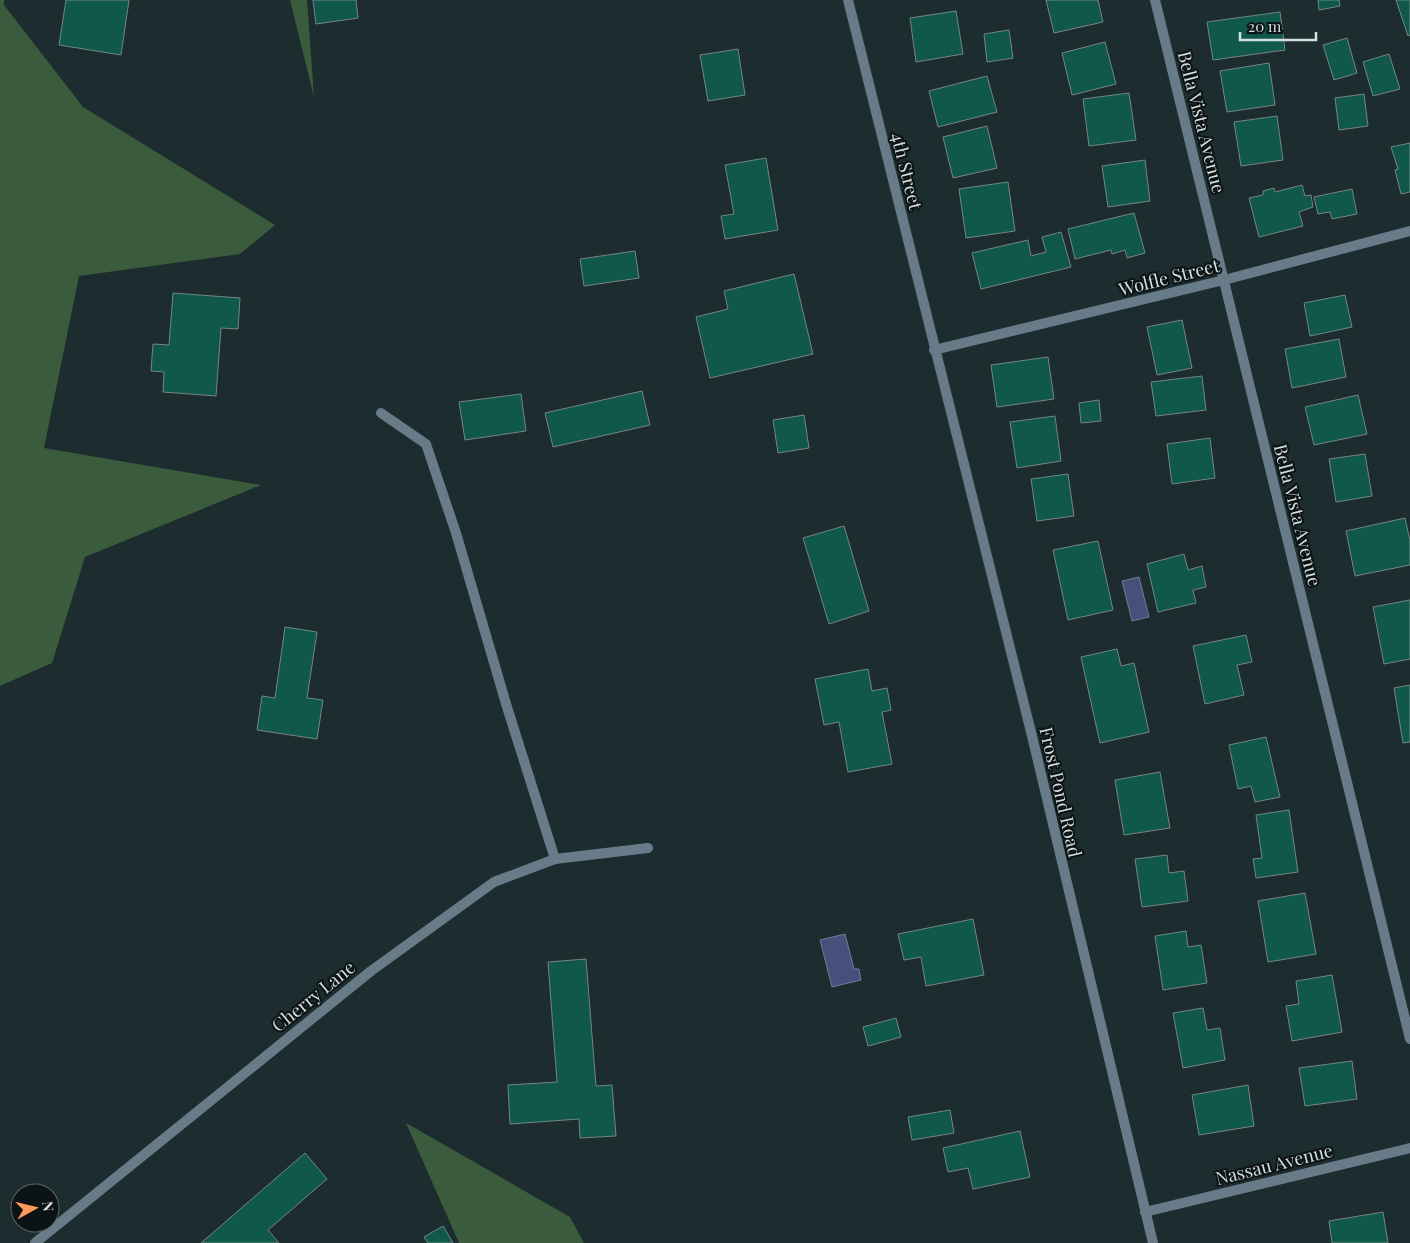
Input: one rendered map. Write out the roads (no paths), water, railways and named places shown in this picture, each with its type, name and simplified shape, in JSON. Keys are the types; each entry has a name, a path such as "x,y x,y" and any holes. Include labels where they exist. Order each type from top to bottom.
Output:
{"street":[{"name":"4th Street","path":"848,0 934,350"},
{"name":"Bella Vista Avenue","path":"1155,0 1410,1039"},
{"name":"Wolfle Street","path":"934,350 1224,280 1410,231"},
{"name":"Frost Pond Road","path":"934,350 1032,736 1153,1243"},
{"path":"381,413 426,444 456,533 507,707 555,860"},
{"name":"Cherry Lane","path":"35,1243 371,971 494,882 555,860 648,848"},
{"name":"Nassau Avenue","path":"1145,1212 1410,1148"}],"water":[{"path":"1139,577 1149,617 1132,621 1122,581"},
{"path":"845,934 854,969 859,969 861,980 832,987 820,940"}]}
